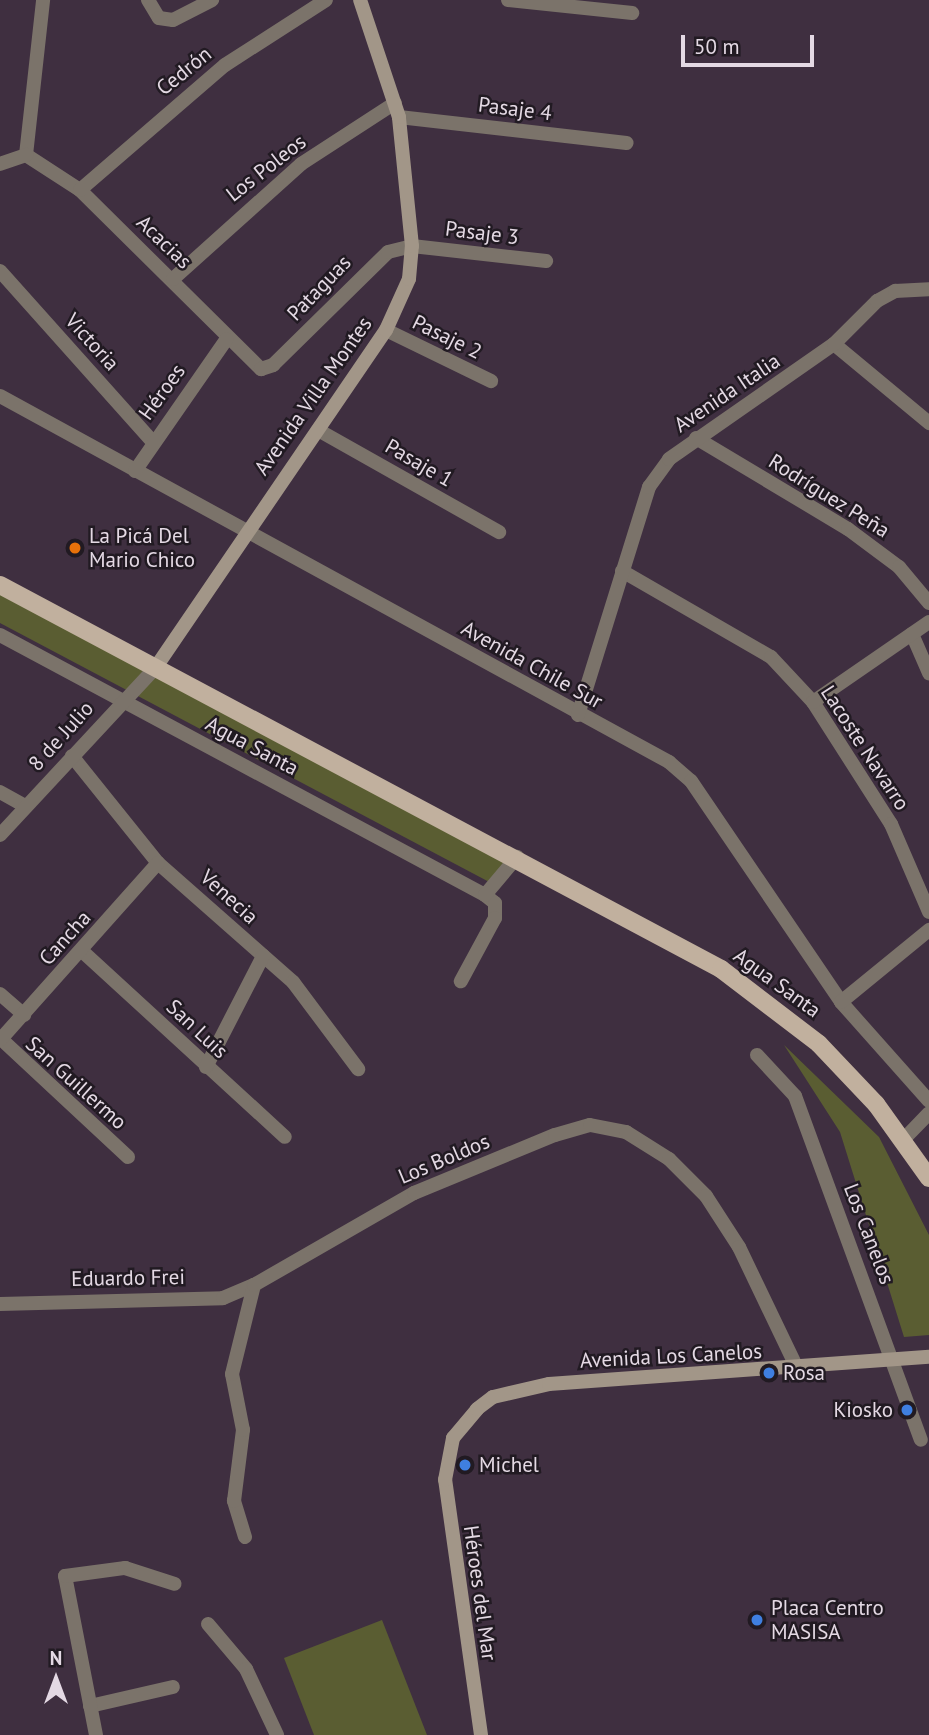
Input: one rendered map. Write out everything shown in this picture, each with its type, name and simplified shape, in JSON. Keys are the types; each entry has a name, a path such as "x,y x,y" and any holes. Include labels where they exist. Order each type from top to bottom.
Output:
{"main road":[{"name":"Agua Santa","path":"0,586 517,857 749,989 819,1044 903,1140 929,1178"}],"street":[{"path":"0,164 26,155 43,0"},
{"path":"148,0 159,18 173,20 212,0"},
{"name":"Cedrón","path":"80,190 225,65 326,0"},
{"name":"Avenida Villa Montes","path":"156,667 244,530 318,430 386,330 409,279 412,246 397,110 360,0"},
{"path":"508,0 632,13"},
{"name":"Pasaje 4","path":"397,110 627,143"},
{"name":"Los Poleos","path":"173,279 290,173 397,110"},
{"name":"Acacias","path":"26,155 80,190 173,279 226,340 261,369"},
{"name":"Pasaje 3","path":"412,246 547,261"},
{"name":"Pataguas","path":"261,369 273,365 374,262 412,246"},
{"name":"Victoria","path":"0,271 152,441"},
{"name":"Avenida Italia","path":"578,715 649,487 696,438 834,344 877,301 895,291 929,289"},
{"name":"Pasaje 2","path":"386,330 491,382"},
{"name":"Héroes","path":"135,471 152,441 226,340"},
{"path":"834,344 929,423"},
{"name":"Avenida Chile Sur","path":"0,396 578,715 669,762 691,780 841,1002 929,1101"},
{"name":"Pasaje 1","path":"318,430 499,533"},
{"name":"Rodríguez Peña","path":"696,438 848,529 899,567 929,603"},
{"name":"Lacoste Navarro","path":"622,571 771,657 813,702 891,824 929,912"},
{"path":"813,702 929,622"},
{"path":"912,634 929,673"},
{"name":"Agua Santa","path":"0,635 485,895"},
{"name":"8 de Julio","path":"0,835 121,700 156,667"},
{"name":"Venecia","path":"72,756 159,863 293,982 358,1069"},
{"path":"0,792 25,806"},
{"path":"461,981 495,918 495,903 485,895 517,857"},
{"name":"Cancha","path":"1,1039 159,863"},
{"path":"841,1002 929,930"},
{"name":"San Luis","path":"82,951 285,1137"},
{"path":"206,1067 263,956"},
{"path":"0,994 24,1015"},
{"name":"San Guillermo","path":"1,1039 128,1157"},
{"name":"Los Canelos","path":"757,1055 795,1096 896,1363 921,1440"},
{"path":"903,1140 929,1113"},
{"name":"Los Boldos","path":"254,1285 414,1193 590,1125 648,1141 706,1196 760,1285 798,1370"},
{"path":"245,1538 234,1501 243,1430 232,1374 254,1285"},
{"name":"Eduardo Frei","path":"0,1304 223,1298 254,1285"},
{"name":"Avenida Los Canelos","path":"446,1456 477,1409 512,1391 896,1363 929,1357"},
{"name":"Héroes del Mar","path":"446,1456 452,1547 481,1735"},
{"path":"96,1735 65,1576 125,1568 175,1584"},
{"path":"208,1624 246,1669 277,1735"},
{"path":"90,1706 173,1687"}],"green space":[{"path":"0,588 523,858 493,884 0,623"},
{"path":"784,1045 879,1137 929,1235 929,1335 904,1337 840,1132"},
{"path":"382,1620 427,1735 314,1735 284,1658"}],"place":[{"name":"La Picá Del Mario Chico","path":"75,548"},
{"name":"Rosa","path":"769,1373"},
{"name":"Kiosko","path":"907,1410"},
{"name":"Michel","path":"465,1465"},
{"name":"Placa Centro MASISA","path":"757,1620"}]}
